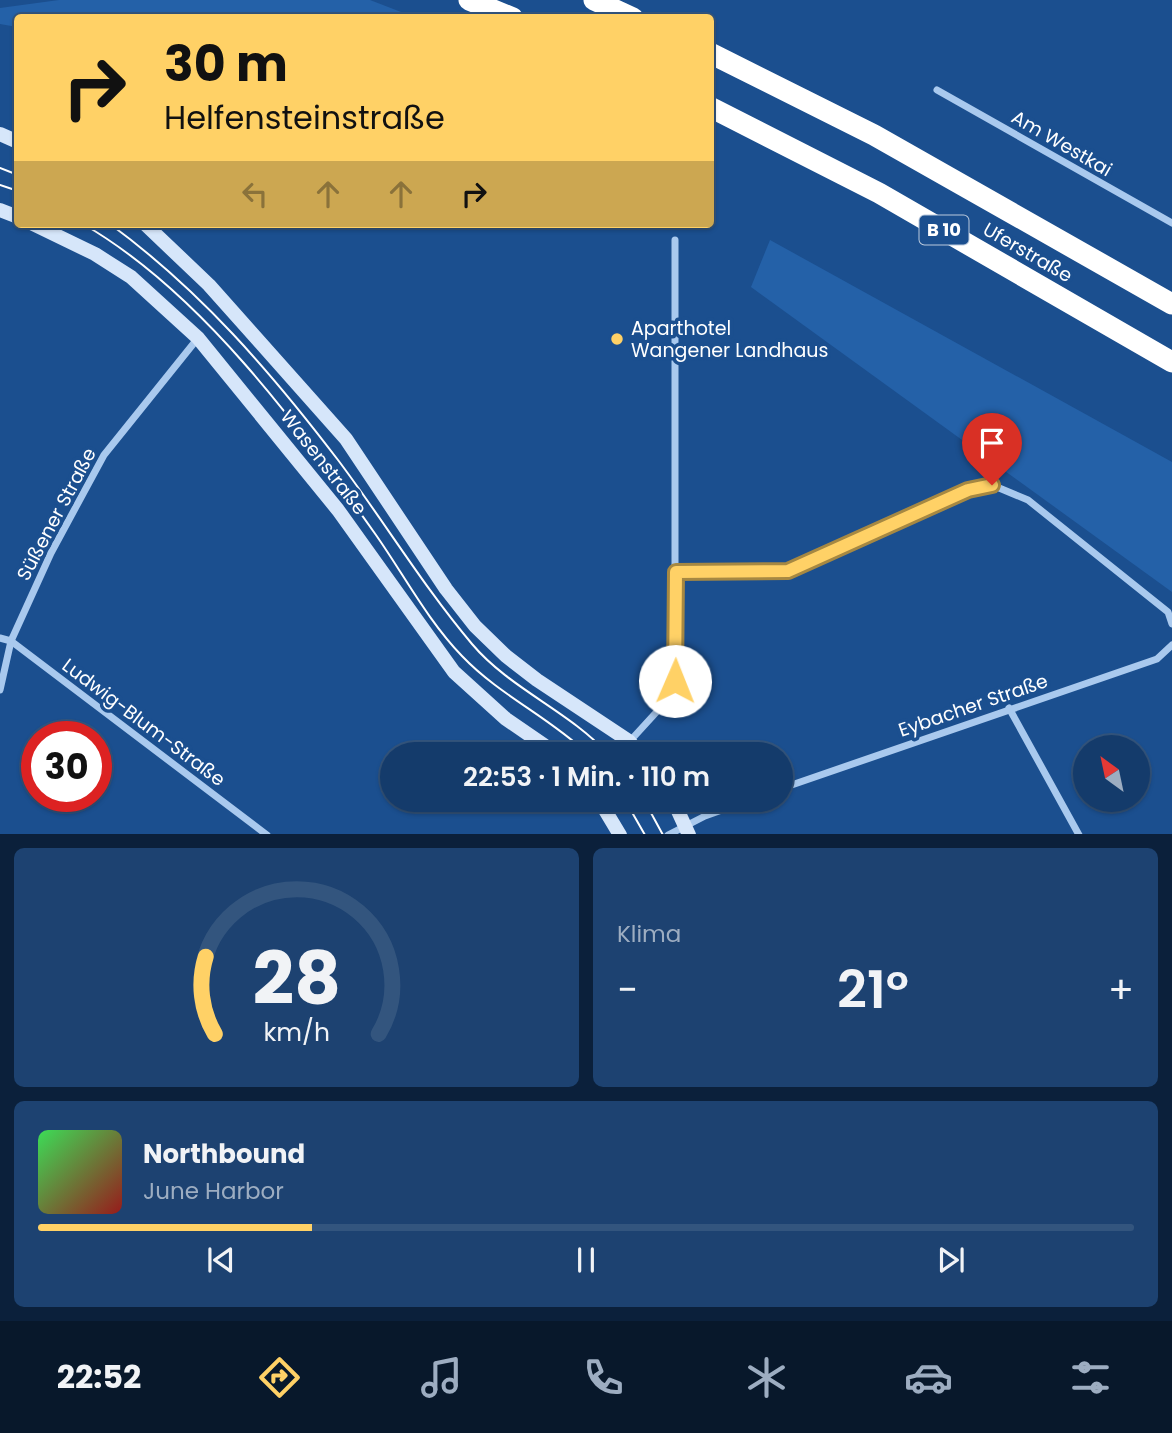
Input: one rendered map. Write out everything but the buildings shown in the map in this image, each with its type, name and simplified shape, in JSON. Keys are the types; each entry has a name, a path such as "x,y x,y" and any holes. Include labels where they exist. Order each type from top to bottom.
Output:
{"highway":[{"path":"469,0 503,14"},
{"path":"594,0 624,14"},
{"name":"Uferstraße","path":"714,55 874,135 1172,304"},
{"name":"Uferstraße","path":"714,109 879,193 1172,362"}],"street":[{"name":"Am Westkai","path":"937,90 1172,223"},
{"name":"Wasenstraße","path":"41,228 95,254 131,277 198,338 338,510 454,672 506,719 540,742"},
{"name":"Wasenstraße","path":"149,228 209,285 346,439 446,589 475,626 506,656 537,680 629,741"},
{"path":"629,741 662,706 675,681 675,240"},
{"name":"Süßener Straße","path":"0,690 11,641 51,552 104,455 198,338"},
{"path":"676,572 788,571 968,490 992,485 1028,500 1168,612 1172,624"},
{"name":"Ludwig-Blum-Straße","path":"0,638 11,641 266,834"},
{"name":"Eybacher Straße","path":"793,784 1157,659 1172,645"},
{"path":"1009,708 1078,834"},
{"path":"606,812 619,834"},
{"path":"679,812 687,830 725,812"}],"shaded area":[{"path":"59,0 370,0 406,14 14,14 14,26 0,24 0,8"},
{"path":"770,240 1172,462 1172,592 751,287"}],"tram line":[{"path":"0,168 14,173"},
{"path":"0,185 14,190"},
{"path":"89,228 126,252 168,286 207,323 244,364 314,450 376,535 427,613 462,656 492,683 574,742"},
{"path":"115,228 204,304 287,395 338,460 472,644 504,674 596,742"},
{"path":"632,812 644,834"},
{"path":"651,812 662,834"}],"place":[{"name":"Aparthotel Wangener Landhaus","path":"617,339"}],"route":[{"path":"675,681 676,572 788,571 968,490 992,485"}]}
